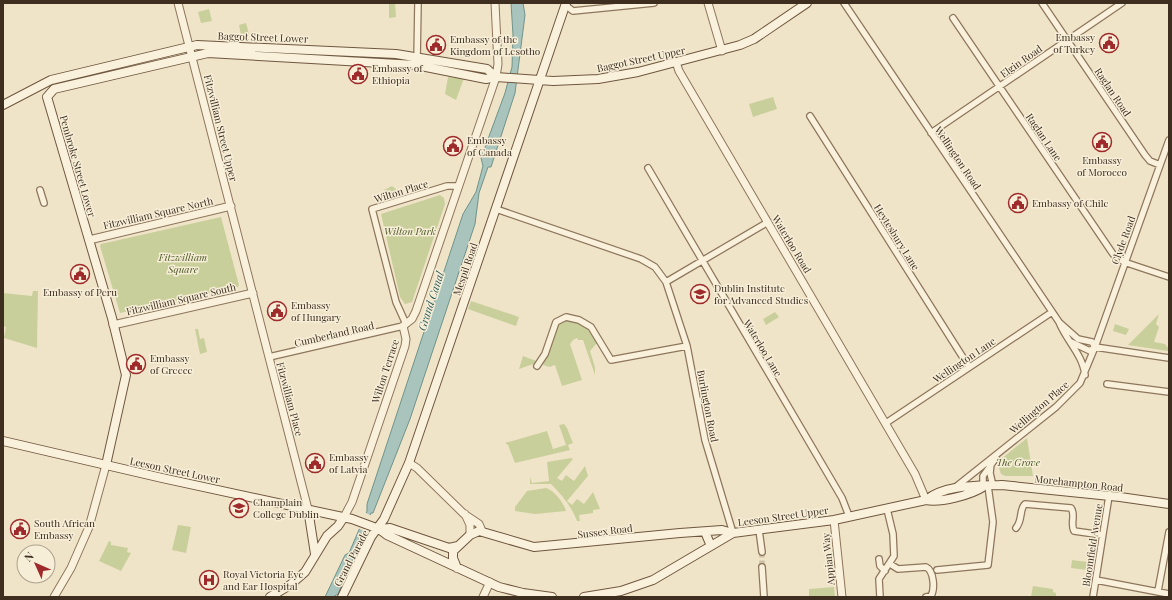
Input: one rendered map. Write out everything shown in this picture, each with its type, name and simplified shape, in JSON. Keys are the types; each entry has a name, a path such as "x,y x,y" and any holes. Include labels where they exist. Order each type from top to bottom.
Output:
{"main road":[{"name":"Baggot Street Upper","path":"540,81 598,79 722,51 754,39 807,3"},
{"name":"Mespil Road","path":"375,527 409,463 565,4"},
{"name":"Baggot Street Lower","path":"3,105 31,92 47,82 66,76 202,45 258,46 418,56 487,68 500,77"},
{"path":"329,50 330,60"},
{"name":"Baggot Street Lower","path":"47,97 54,89 208,53 416,65 486,79 500,77 540,81"},
{"path":"31,92 47,97"},
{"name":"Pembroke Street Lower","path":"47,97 114,325 126,375 106,465"},
{"name":"Leeson Street Lower","path":"3,441 350,518 375,527"},
{"name":"Leeson Street Upper","path":"926,500 932,495 973,485 988,486"},
{"name":"Leeson Street Upper","path":"584,597 620,591 653,580 733,533 834,520 926,500 939,500 976,492 988,486"},
{"name":"Morehampton Road","path":"988,486 1022,487 1169,504"},
{"path":"308,509 315,554"},
{"path":"270,597 290,585 305,572 327,536 350,518"},
{"path":"375,527 390,528 449,548 458,546"},
{"path":"375,527 387,535 490,582 523,594 552,597"},
{"name":"Grand Parade","path":"342,597 375,527"},
{"name":"Sussex Road","path":"482,531 505,540 534,547 722,530 733,533"},
{"path":"457,568 453,554 458,546 470,535 482,531"},
{"path":"704,532 711,546"},
{"path":"314,540 327,536"}],"street":[{"name":"Fitzwilliam Street Upper","path":"178,3 253,293"},
{"path":"416,65 418,56 418,3"},
{"path":"404,325 412,319 416,311 458,186 500,77 495,3"},
{"path":"565,4 573,11 606,6 654,3"},
{"path":"708,3 722,51"},
{"name":"Wellington Road","path":"844,3 1059,322 1082,360 1084,375"},
{"name":"Raglan Road","path":"1042,3 1145,155 1150,161 1160,166"},
{"name":"Elgin Road","path":"931,133 1122,3"},
{"name":"Raglan Lane","path":"953,18 1113,254 1124,262"},
{"path":"258,46 261,56"},
{"name":"Waterloo Road","path":"676,62 679,71 921,484 926,500"},
{"name":"Heytesbury Lane","path":"810,116 969,367"},
{"name":"Clyde Road","path":"1095,347 1124,262 1169,140"},
{"name":"Waterloo Lane","path":"648,168 842,498 849,516"},
{"name":"Wilton Place","path":"404,325 396,302 372,209 447,186 458,186"},
{"path":"40,190 44,203"},
{"name":"Fitzwilliam Square North","path":"89,240 231,206"},
{"name":"Burlington Road","path":"496,209 651,263 659,271 666,282 687,346 705,440 733,533"},
{"path":"666,282 768,222"},
{"path":"1124,262 1169,277"},
{"name":"Fitzwilliam Square South","path":"114,325 253,293"},
{"name":"Fitzwilliam Place","path":"253,293 308,509"},
{"name":"Wellington Lane","path":"886,423 1052,312"},
{"path":"537,366 542,360 556,322 566,317 579,320 591,327 611,360 687,346"},
{"name":"Wellington Road","path":"1059,322 1078,339 1092,342 1095,347"},
{"name":"Cumberland Road","path":"269,357 404,325"},
{"name":"Wilton Terrace","path":"350,518 352,502 357,486 406,343 404,325"},
{"path":"1068,339 1074,345 1090,351 1095,347 1169,358"},
{"name":"Wellington Place","path":"952,490 998,454 1072,392 1084,375 1095,347"},
{"path":"1107,384 1169,392"},
{"name":"Wellington Place","path":"988,486 983,476 998,454"},
{"path":"409,463 417,468 464,514 479,524 482,531"},
{"path":"937,570 988,565 993,522 988,486 991,464"},
{"path":"54,597 71,568 89,527 106,465"},
{"name":"Bloomfield Avenue","path":"1093,597 1109,496"},
{"path":"1016,528 1021,522 1023,505 1025,504 1071,508 1074,511 1072,527 1074,531 1102,535"},
{"path":"880,597 879,579 884,570 890,564 894,554 893,534 887,509"},
{"path":"464,514 470,525 470,535"},
{"name":"Appian Way","path":"834,520 842,597"},
{"path":"759,530 762,552"},
{"path":"1158,591 1169,532"},
{"path":"879,559 880,566 884,570"},
{"path":"890,564 898,569 929,568 932,574 933,593 931,596 926,597"},
{"path":"762,567 764,597"},
{"path":"1096,580 1169,594"},
{"path":"483,597 490,582"}],"green space":[{"path":"389,3 395,3 396,17 389,18"},
{"path":"209,9 212,21 201,23 198,12"},
{"path":"246,23 249,34 241,35 239,25"},
{"path":"448,77 464,78 456,100 445,94"},
{"path":"773,97 777,109 753,117 749,104"},
{"path":"392,186 399,192 383,196 384,190"},
{"name":"Wilton Park","path":"440,195 444,198 445,204 412,302 405,304 400,297 381,214"},
{"name":"Fitzwilliam Square","path":"221,217 239,285 238,287 120,313 100,246 101,244"},
{"path":"33,291 38,291 37,348 4,338 6,327 3,326 3,293 32,296"},
{"path":"471,301 519,317 516,326 468,309"},
{"path":"775,312 779,317 766,325 763,319"},
{"path":"1159,314 1156,324 1159,327 1154,342 1165,344 1169,349 1168,351 1128,345"},
{"path":"565,320 585,325 597,343 590,351 595,367 595,375 583,340 578,340 577,338 573,340 570,344 582,380 562,386 555,365 550,367 543,365 558,323"},
{"path":"1115,324 1129,329 1126,335 1113,331"},
{"path":"195,329 198,329 200,339 204,338 207,352 200,354"},
{"path":"523,356 539,362 519,369"},
{"path":"564,424 573,443 568,445 570,450 515,463 508,445 505,443 547,431 553,449 566,445 559,425"},
{"name":"The Grove","path":"1027,438 1033,476 1005,476 1001,474 998,465 1000,460"},
{"path":"571,458 573,459 557,478 562,481 566,475 574,481 585,466 588,476 567,501 572,505 577,499 584,504 593,492 600,509 593,510 593,513 579,515 580,521 577,521 566,501 551,484 530,484 530,477 532,483 549,481 547,462"},
{"path":"546,488 558,497 566,511 535,514 515,511 515,507 527,491"},
{"path":"178,525 191,527 186,553 172,550"},
{"path":"109,541 111,542 111,545 128,548 127,552 131,553 121,571 99,561"},
{"path":"1072,560 1087,562 1087,570 1071,568"},
{"path":"1033,586 1053,589 1053,592 1056,593 1056,597 1031,597"},
{"path":"834,587 835,597 809,597 809,589"}],"water":[{"path":"511,3 523,3 525,15 515,93 491,167 488,167 479,193 475,224 410,419 373,513 371,513 353,552 353,559 338,594 333,597 325,597 345,555 349,553 367,511 367,504 463,214 476,192 483,166 481,158 505,93 512,67 513,35"}],"pier":[{"path":"364,512 372,516 365,532 358,528"}],"tunnel":[{"path":"762,552 762,567"}],"place":[{"name":"Embassy of Turkey","path":"1109,43"},
{"name":"Embassy of the Kingdom of Lesotho","path":"436,45"},
{"name":"Embassy of Ethiopia","path":"358,74"},
{"name":"Embassy of Morocco","path":"1102,142"},
{"name":"Embassy of Canada","path":"453,146"},
{"name":"Embassy of Chile","path":"1018,203"},
{"name":"Embassy of Peru","path":"80,274"},
{"name":"Dublin Institute for Advanced Studies","path":"700,294"},
{"name":"Embassy of Hungary","path":"277,311"},
{"name":"Embassy of Greece","path":"136,364"},
{"name":"Embassy of Latvia","path":"315,463"},
{"name":"Champlain College Dublin","path":"239,508"},
{"name":"South African Embassy","path":"20,529"},
{"name":"Royal Victoria Eye and Ear Hospital","path":"209,580"}],"water label":[{"name":"Grand Canal","path":"431,301"}]}
